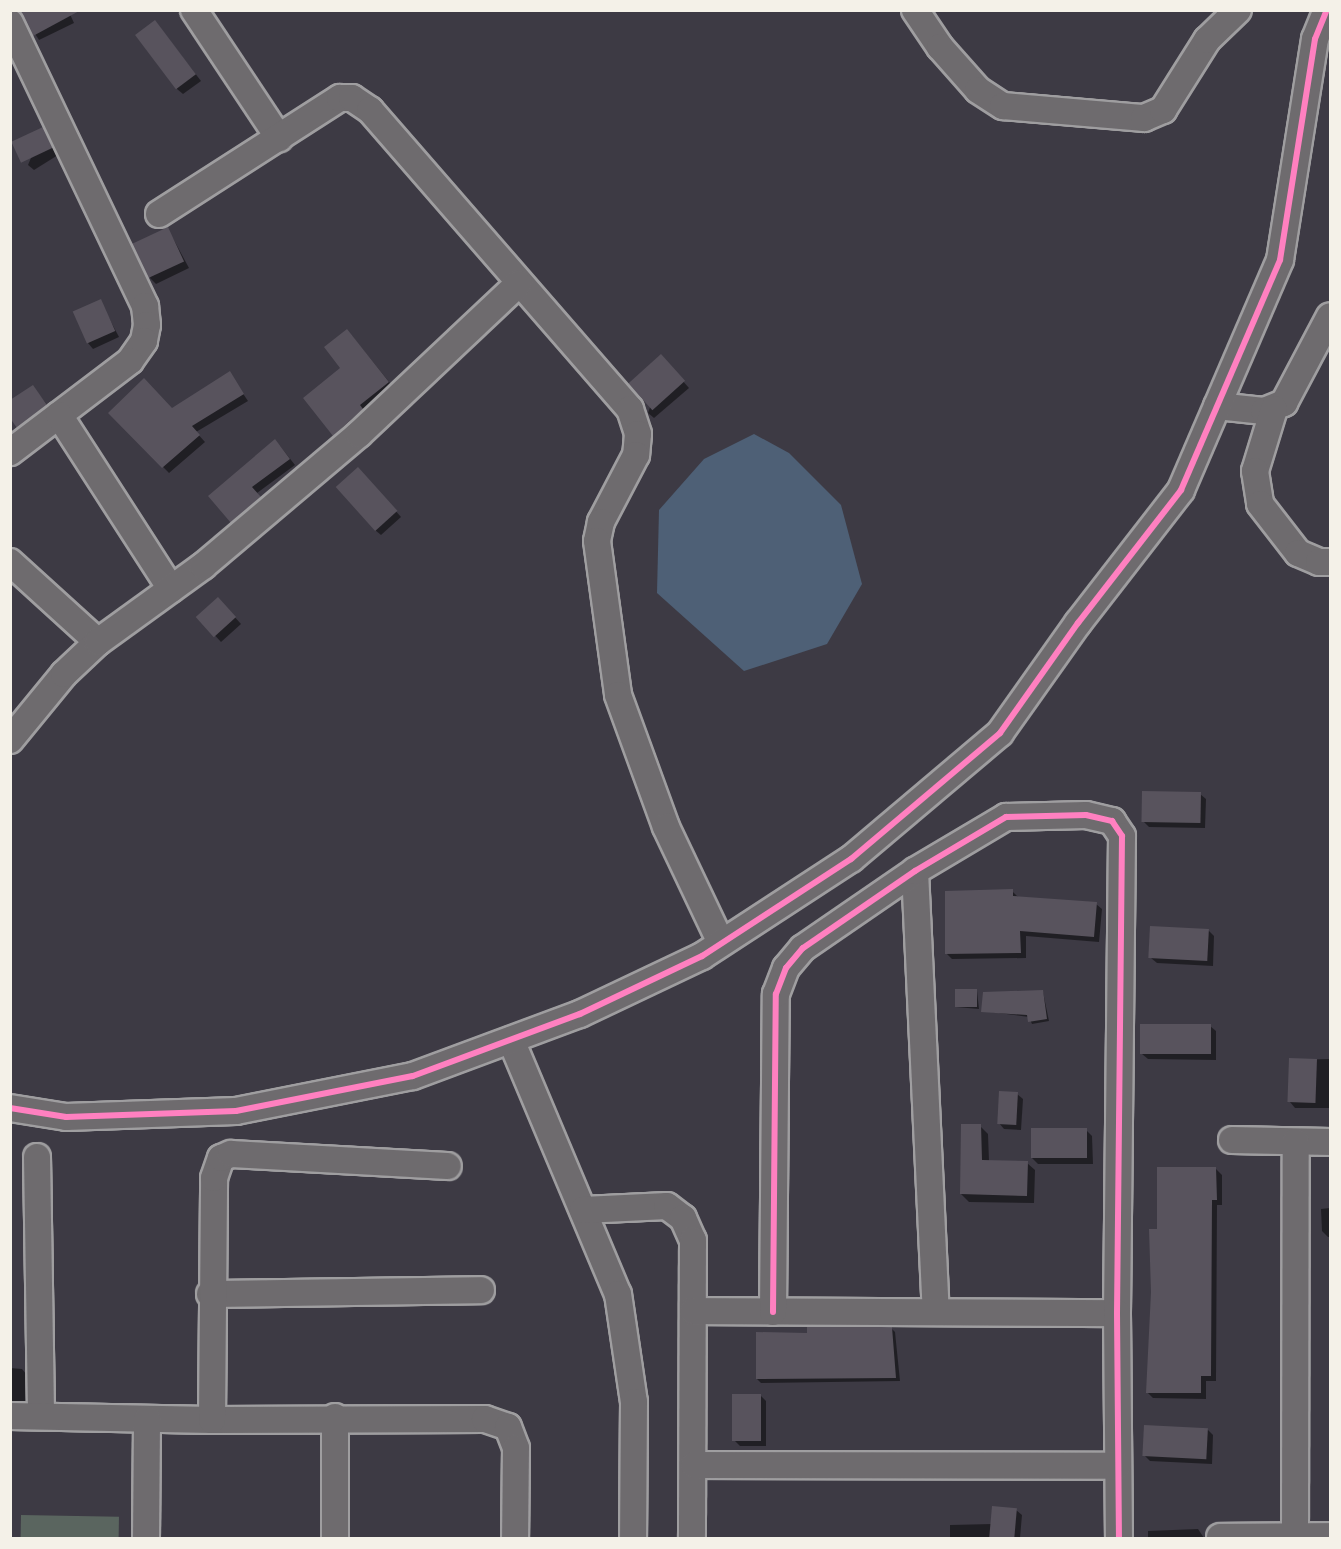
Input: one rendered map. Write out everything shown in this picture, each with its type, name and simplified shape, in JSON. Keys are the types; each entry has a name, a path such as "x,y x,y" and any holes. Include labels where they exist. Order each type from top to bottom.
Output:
{"street":[{"path":"194,10 279,138"},
{"path":"915,10 940,47 978,90 1004,105 1144,118 1163,110 1207,40 1238,10"},
{"path":"10,1108 66,1118 236,1111 412,1076 580,1014 721,943 851,859 1000,733 1078,623 1181,490 1280,260 1315,39 1327,10"},
{"path":"10,23 145,306 144,341 130,361 10,452"},
{"path":"159,214 340,98 352,98 370,110 518,284 630,409 638,434 636,455 601,522 597,541 618,695 666,827 721,943"},
{"path":"10,740 64,674 98,642 171,589 359,434 518,284"},
{"path":"1217,406 1274,409 1284,403 1330,316"},
{"path":"1305,364 1330,359"},
{"path":"1274,409 1255,471 1260,504 1298,553 1319,562 1330,562"},
{"path":"59,414 171,589"},
{"path":"10,562 98,642"},
{"path":"773,1312 776,994 786,968 803,948 915,872 1006,817 1086,815 1112,821 1122,836 1117,1313 1119,1539"},
{"path":"915,872 936,1312"},
{"path":"511,1040 618,1294 634,1402 633,1539"},
{"path":"1232,1140 1330,1142"},
{"path":"1295,1537 1296,1142"},
{"path":"212,1420 210,1294 214,1178 221,1158 231,1154 448,1166"},
{"path":"37,1157 40,1416"},
{"path":"583,1210 667,1206 683,1218 693,1240 692,1539"},
{"path":"210,1294 481,1290"},
{"path":"693,1311 1117,1313"},
{"path":"10,1416 212,1420 335,1417 485,1419 508,1426 516,1448 514,1539"},
{"path":"335,1417 335,1539"},
{"path":"146,1539 147,1419"},
{"path":"694,1465 1118,1466"},
{"path":"1220,1537 1330,1536"}],"shaded area":[{"path":"21,1515 119,1517 119,1538 21,1538"}],"water":[{"path":"754,434 789,453 841,505 862,584 827,644 744,671 657,593 659,510 704,459"}],"building":[{"path":"22,10 81,10 33,36 20,12"},
{"path":"155,20 196,74 176,89 135,35"},
{"path":"43,127 53,148 21,163 11,142"},
{"path":"168,227 184,261 148,278 132,244"},
{"path":"101,299 115,331 87,344 73,312"},
{"path":"347,329 389,382 360,405 363,409 333,436 303,398 340,368 324,347"},
{"path":"661,354 685,381 652,410 628,383"},
{"path":"230,371 244,394 192,426 200,435 162,468 108,413 144,378 172,408"},
{"path":"33,385 47,405 17,428 10,418 10,400"},
{"path":"275,439 290,459 252,487 261,497 231,523 208,496"},
{"path":"358,467 397,511 375,531 336,487"},
{"path":"218,597 236,617 214,637 196,617"},
{"path":"1142,791 1201,792 1200,823 1141,822"},
{"path":"1013,889 1013,896 1097,902 1094,937 1020,931 1021,953 945,954 945,891"},
{"path":"1150,926 1209,929 1207,961 1148,958"},
{"path":"955,989 977,989 977,1007 955,1007"},
{"path":"1043,990 1047,1019 1028,1022 1027,1015 981,1012 983,992"},
{"path":"1140,1024 1211,1024 1211,1054 1140,1054"},
{"path":"1289,1058 1317,1059 1315,1103 1287,1102"},
{"path":"999,1091 1018,1092 1016,1125 997,1124"},
{"path":"961,1124 981,1124 982,1160 1028,1161 1027,1196 960,1194"},
{"path":"1031,1128 1087,1128 1087,1158 1031,1158"},
{"path":"1157,1167 1216,1167 1217,1200 1212,1200 1211,1376 1201,1376 1201,1393 1146,1393 1151,1292 1149,1229 1157,1229"},
{"path":"807,1327 892,1327 896,1378 756,1379 756,1332 807,1333"},
{"path":"732,1394 761,1394 761,1441 732,1441"},
{"path":"1144,1425 1208,1428 1206,1459 1142,1456"},
{"path":"992,1506 1017,1508 1014,1538 989,1538"}],"cycle path":[{"path":"10,1108 66,1117 236,1111 413,1076 580,1014 702,956 851,859 1000,733 1078,623 1181,490 1280,260 1315,39 1327,10"},
{"path":"773,1312 776,994 786,968 803,948 915,871 1006,817 1086,815 1112,821 1122,836 1117,1313 1119,1538"}]}
